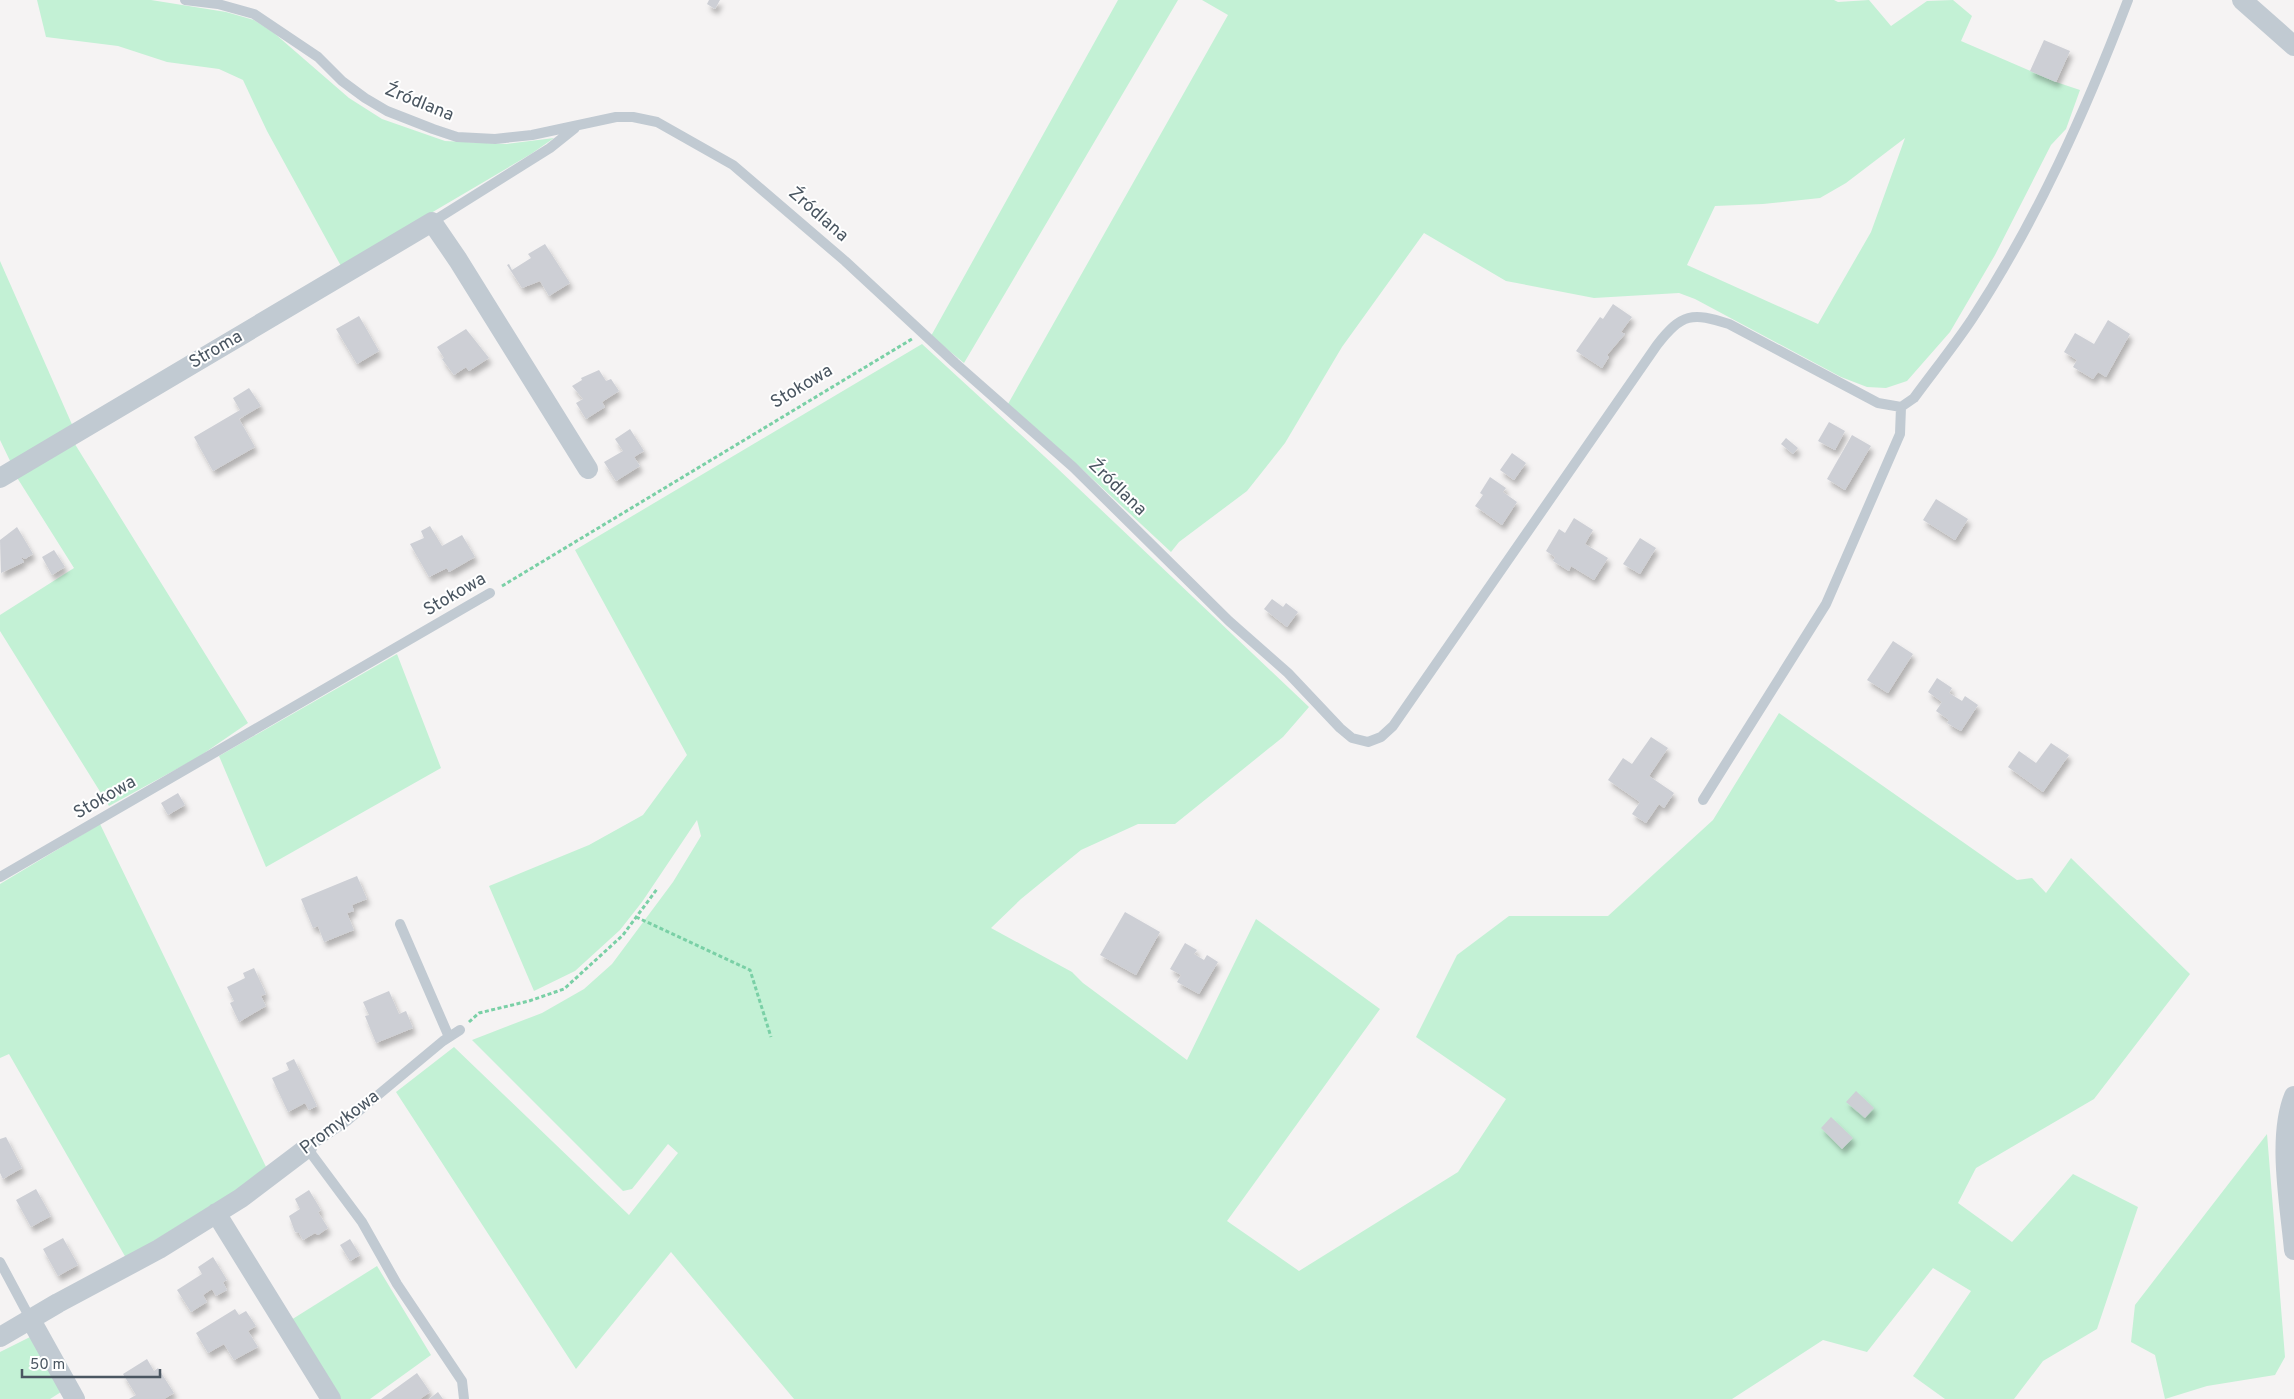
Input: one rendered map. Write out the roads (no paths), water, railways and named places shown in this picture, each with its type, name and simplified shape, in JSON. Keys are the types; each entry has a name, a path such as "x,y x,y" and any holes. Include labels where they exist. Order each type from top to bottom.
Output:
{"street":[{"path":"2242,0 2270,22 2294,46"},
{"path":"432,222 458,260 588,469"},
{"name":"Stroma","path":"0,478 432,222"},
{"path":"2294,1096 2288,1111 2285,1145 2294,1250"},
{"name":"Promykowa","path":"0,1337 58,1302 159,1249 241,1198 307,1148"},
{"path":"216,1213 331,1399"},
{"path":"31,1320 75,1399"}],"lane":[{"name":"Źródlana","path":"185,0 218,4 254,14 318,57 342,81 365,98 388,111 433,129 457,136 495,139 532,135 616,117 633,117 656,122 733,165 845,261 1072,468 1229,621 1288,673 1340,728 1352,738 1368,742 1381,738 1392,726 1657,345 1671,327 1684,317 1704,316 1729,324 1878,403 1900,407"},
{"path":"1703,800 1826,604 1900,434 1900,407 1914,398 1971,320 2003,268 2070,142 2096,83 2128,0"},
{"path":"432,222 550,148 576,127"},
{"name":"Stokowa","path":"0,878 490,593"},
{"path":"400,924 449,1037"},
{"name":"Promykowa","path":"307,1148 348,1120 460,1030"},
{"path":"307,1148 362,1222 397,1284 462,1381 464,1399"},
{"path":"0,1262 31,1320"}]}
